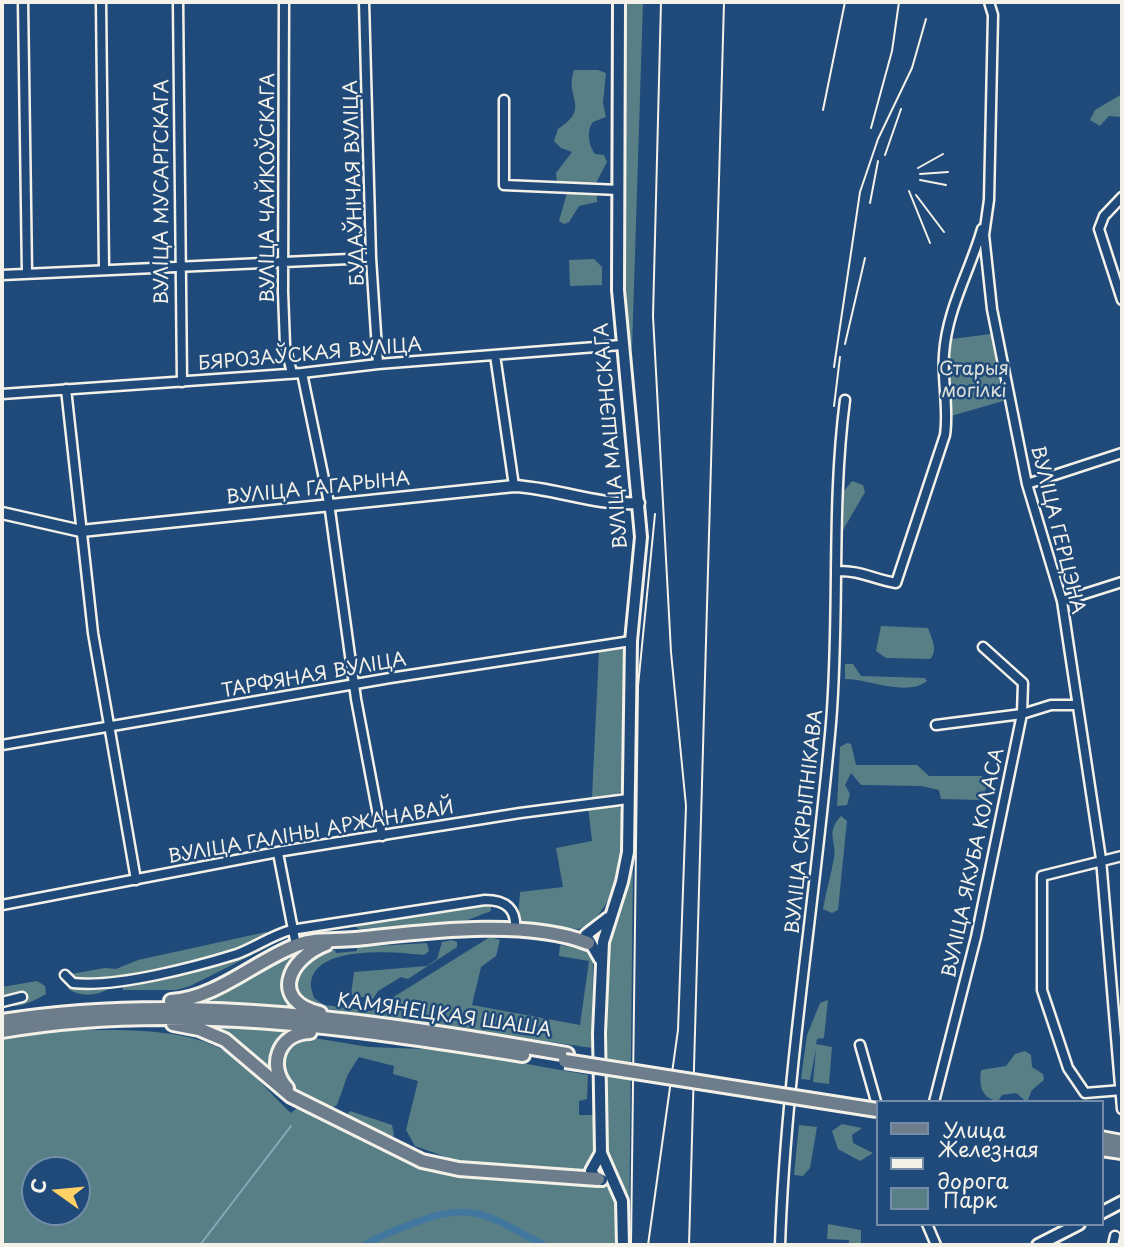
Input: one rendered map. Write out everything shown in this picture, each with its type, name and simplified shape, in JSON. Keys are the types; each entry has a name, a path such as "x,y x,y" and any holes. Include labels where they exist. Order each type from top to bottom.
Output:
{"main road":[{"name":"ВУЛІЦА МАШЭНСКАГА","path":"595,938 614,906 627,860 631,641 641,548 639,503 621,345 617,271 619,2"},
{"path":"101,1009 194,997 313,940 335,941 454,929 595,938 601,967 600,1153 594,1174"},
{"path":"335,941 312,949 296,962 290,978 295,999 311,1010 367,1020 381,1030"},
{"name":"КАМЯНЕЦКАЯ ШАША","path":"2,1021 101,1009 234,1009 876,1106"},
{"path":"126,1018 175,1024 216,1035 235,1047 277,1087 299,1101 395,1150 440,1166 523,1176 594,1174 614,1185"},
{"name":"КАМЯНЕЦКАЯ ШАША","path":"2,1031 36,1025 126,1018 233,1018 381,1030"},
{"path":"299,1101 283,1084 276,1069 277,1055 288,1039 305,1032 381,1030"},
{"path":"1103,1139 1122,1150"},
{"path":"1103,1149 1122,1150"},
{"path":"600,1153 623,1207 623,1245"},
{"path":"594,1174 602,1162 608,1167"},
{"path":"1103,1212 1122,1202"},
{"path":"1038,1245 1075,1226"}],"street":[{"path":"23,2 27,273"},
{"path":"101,2 104,269"},
{"name":"ВУЛІЦА МУСАРГСКАГА","path":"178,2 181,382"},
{"name":"ВУЛІЦА ЧАЙКОЎСКАГА","path":"284,2 285,345 292,373"},
{"name":"БУДАЎНІЧАЯ ВУЛІЦА","path":"365,2 371,258 378,364"},
{"name":"ВУЛІЦА ГЕРЦЭНА","path":"989,2 993,15 989,200 985,217 992,309 1027,484 1062,601 1101,859 1122,1109"},
{"path":"504,100 504,185 619,190"},
{"path":"1122,197 1104,216 1099,229 1122,300"},
{"path":"836,571 857,570 896,583 943,443 948,415 944,352 953,306 985,217"},
{"path":"2,275 371,258"},
{"name":"БЯРОЗАЎСКАЯ ВУЛІЦА","path":"2,394 302,373 378,364 621,345"},
{"path":"495,355 514,486"},
{"path":"302,373 329,503 354,685 382,836"},
{"path":"66,390 81,531 108,727 136,880"},
{"name":"ВУЛІЦА СКРЫПНІКАВА","path":"780,1245 786,1126 831,723 845,400"},
{"path":"1027,484 1122,453"},
{"name":"ВУЛІЦА ГАГАРЫНА","path":"2,513 81,531 329,503 514,486 548,488 617,503 639,503"},
{"path":"1062,601 1122,582"},
{"name":"ТАРФЯНАЯ ВУЛІЦА","path":"2,745 631,641"},
{"name":"ВУЛІЦА ЯКУБА КОЛАСА","path":"935,1100 976,937 1022,713 1023,683 983,647"},
{"path":"936,725 1022,713 1051,705 1076,705"},
{"name":"ВУЛІЦА ГАЛІНЫ АРЖАНАВАЙ","path":"2,905 278,853 596,801 628,799"},
{"path":"278,853 296,946"},
{"path":"1122,856 1101,859 1042,876 1042,990 1068,1068 1085,1093 1122,1090"},
{"path":"65,975 73,983 112,982 236,954 291,930 493,900 504,903 512,910 516,920 515,931"},
{"path":"2,1002 22,997"},
{"path":"860,1045 876,1100"},
{"path":"928,1226 936,1245"}],"green space":[{"path":"626,2 643,2 632,349 626,331 624,241"},
{"path":"574,70 598,70 606,73 603,103 606,117 593,122 589,134 595,154 604,155 607,162 596,183 582,185 557,182 556,173 572,152 561,148 554,141 558,129 573,115 575,108 572,88"},
{"path":"1122,94 1122,117 1109,116 1100,126 1090,120 1095,110"},
{"path":"567,193 591,193 597,196 597,202 579,206 569,222 564,224 559,221"},
{"path":"594,259 602,267 602,285 570,286 569,260"},
{"name":"Старыя могілкі","path":"991,334 1003,401 951,416 948,359 951,339"},
{"path":"852,481 863,485 865,492 843,530 844,491"},
{"path":"881,626 928,628 934,644 933,655 930,659 886,658 876,651"},
{"path":"623,647 626,652 622,790 616,796 592,798 599,650"},
{"path":"845,664 853,664 861,676 925,678 927,681 919,686 898,687 845,679"},
{"path":"851,744 856,765 917,765 929,776 982,776 986,788 982,800 941,799 939,790 921,786 861,785 851,773 845,785 850,794 847,805 837,806 840,747"},
{"path":"616,804 623,815 626,831 624,850 620,871 603,909 591,922 578,929 523,924 518,918 520,892 563,887 556,848 592,841 588,806"},
{"path":"841,816 847,821 838,910 832,913 823,909 835,852 833,832"},
{"path":"633,861 627,1245 627,1200 606,1151 605,1035 608,952"},
{"path":"482,904 491,905 491,911 465,921 359,929 354,926"},
{"path":"266,932 273,941 270,946 190,986 176,990 123,990 122,983 117,983 100,993 87,995 68,989 71,974 105,968 116,969 138,960"},
{"path":"490,937 500,940 496,956 481,967 472,1005 580,1025 589,961 559,956 560,945 587,950 593,962 592,1048 316,1007 301,997 297,988 297,969 318,953 335,950 336,953 357,951 357,947 427,943 429,951 424,955 360,953 327,961 316,970 311,984 314,998 324,1005 371,1011"},
{"path":"442,942 457,942 457,947 408,979 401,977 378,991 373,999 351,995 354,972 427,966 437,959"},
{"path":"286,955 291,962 292,1003 298,1011 193,1001"},
{"path":"37,981 45,986 46,994 19,1006 2,1004 2,987"},
{"path":"828,1000 824,1038 817,1039 816,1044 832,1047 829,1084 813,1082 816,1049 810,1080 801,1079 807,1035 820,1003"},
{"path":"191,1021 293,1030 272,1061 261,1068"},
{"path":"56,1030 119,1030 185,1036 223,1050 240,1062 291,1113 297,1108 304,1109 404,1160 435,1171 547,1182 603,1183 617,1198 620,1245 2,1245 2,1039"},
{"path":"308,1037 369,1047 450,1050 588,1075 587,1099 579,1101 579,1115 595,1115 596,1147 592,1162 581,1172 471,1166 415,1146 406,1130 418,1081 393,1074 394,1066 359,1057 348,1074 337,1105 330,1109 295,1088 282,1074 287,1050"},
{"path":"1025,1051 1031,1055 1032,1067 1043,1074 1044,1080 1032,1090 1028,1100 1016,1093 1002,1095 999,1100 988,1097 982,1090 981,1070 1006,1066 1015,1054"},
{"path":"350,1111 392,1125 394,1135 389,1139 345,1117"},
{"path":"842,1124 862,1128 852,1135 853,1143 873,1153 860,1161 838,1149 832,1131"},
{"path":"799,1125 817,1127 810,1168 803,1176 794,1175"},
{"path":"828,1224 861,1230 861,1245 849,1245 849,1240 827,1239"}],"waterway":[{"path":"200,1245 291,1126"},
{"path":"365,1245 435,1216 468,1212 495,1220 544,1245"}],"railway":[{"path":"648,1245 678,1030 686,806 671,652 653,316 661,2"},
{"path":"689,1245 724,2"},
{"path":"823,110 845,2"},
{"path":"871,128 892,51 899,2"},
{"path":"834,367 860,192 878,139 912,68 926,19"},
{"path":"885,155 901,109"},
{"path":"918,168 943,154"},
{"path":"870,203 878,161"},
{"path":"920,174 948,172"},
{"path":"920,180 946,185"},
{"path":"909,191 930,243"},
{"path":"916,195 944,232"},
{"path":"845,344 865,258"},
{"path":"834,406 840,357"},
{"path":"631,1245 638,686 655,514"}]}
